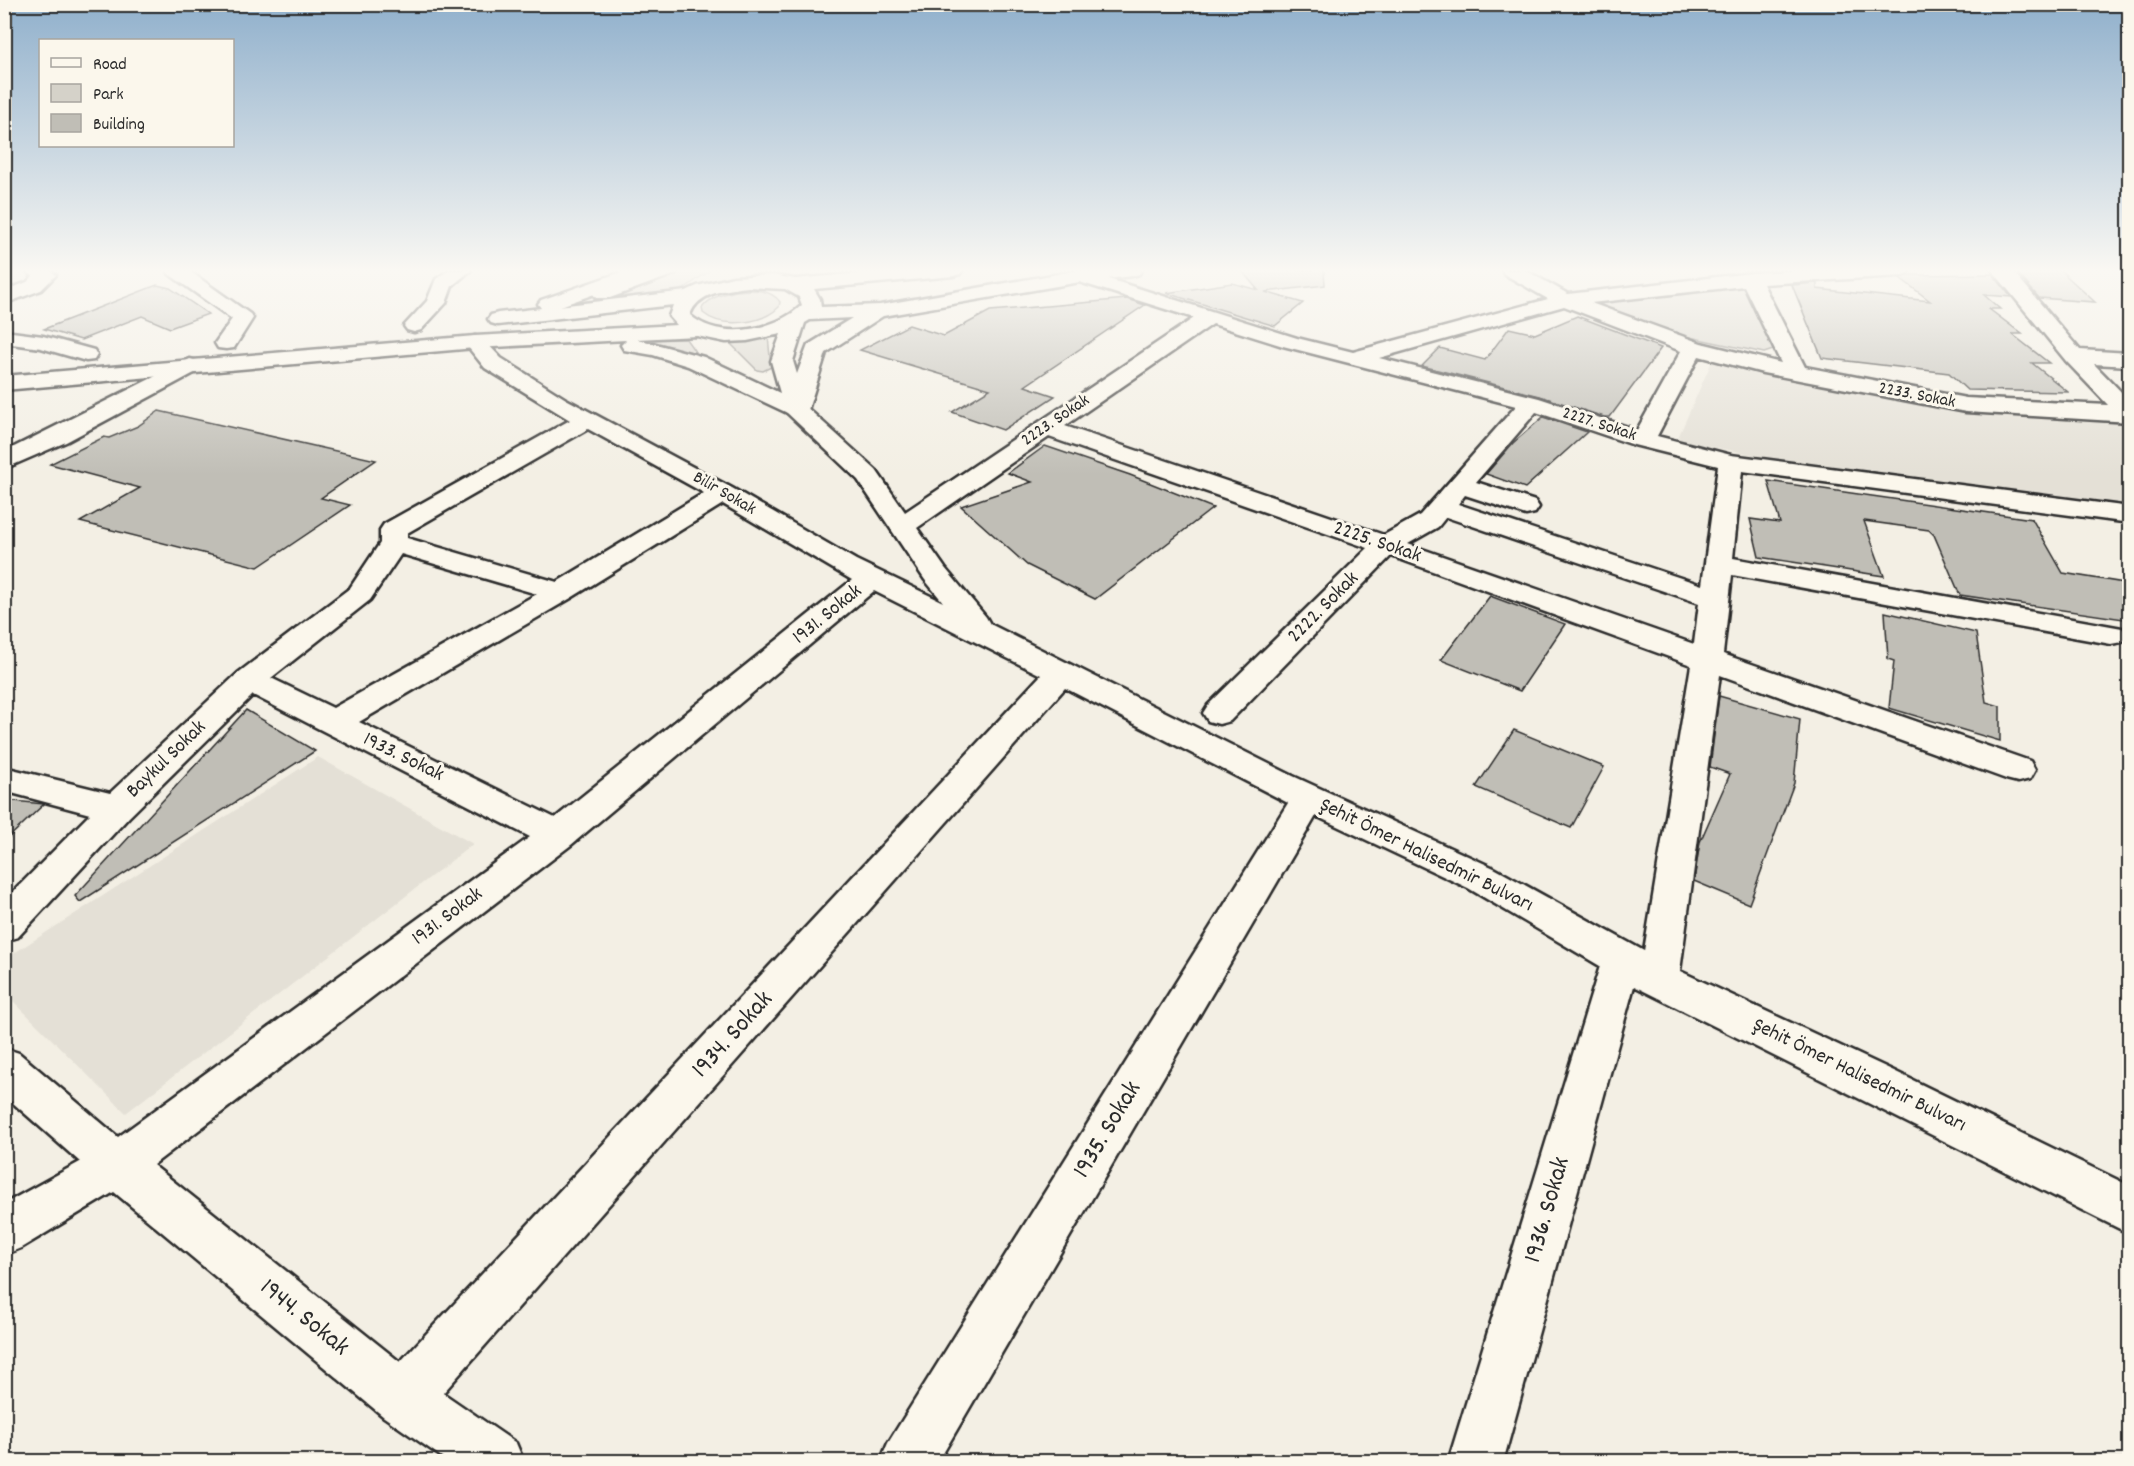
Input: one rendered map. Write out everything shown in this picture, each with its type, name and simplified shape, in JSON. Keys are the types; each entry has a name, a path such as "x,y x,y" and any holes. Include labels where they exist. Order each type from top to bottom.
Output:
{"street":[{"path":"15,338 42,342 86,355"},
{"path":"226,343 229,338"},
{"path":"4,462 57,437 191,351 372,338"},
{"name":"Bilir Sokak","path":"482,338 493,363 587,420 723,493 846,566 982,632"},
{"path":"555,338 648,346 693,359 796,410"},
{"path":"707,338 724,355 796,410"},
{"path":"792,338 782,361 796,410"},
{"path":"796,410 816,350 833,338"},
{"name":"2223. Sokak","path":"902,526 1178,338"},
{"name":"2227. Sokak","path":"1281,338 1350,359 1531,403 1643,440 1731,462 2130,515"},
{"path":"1350,359 1425,338"},
{"name":"2233. Sokak","path":"1667,338 1693,348 1796,372 1966,405 2129,414"},
{"path":"1780,338 1796,372"},
{"path":"2059,338 2129,414"},
{"path":"4,383 226,343 250,341"},
{"path":"1643,440 1693,348"},
{"path":"28,360 110,353"},
{"path":"2074,356 2130,360"},
{"name":"2222. Sokak","path":"1219,713 1386,545 1429,521 1531,403"},
{"name":"Şehit Ömer Halisedmir Bulvarı","path":"796,410 867,475 935,574 982,632 1154,722 1309,798 1481,878 1640,969 1879,1085 2130,1211"},
{"name":"Baykul Sokak","path":"4,779 117,808 249,680 360,594 394,543 393,530 587,420"},
{"name":"2225. Sokak","path":"1046,428 1386,545 2018,770"},
{"name":"1936. Sokak","path":"1474,1461 1640,969 1707,661 1731,462"},
{"path":"1460,485 1526,507"},
{"path":"332,723 561,592 723,493"},
{"path":"1441,507 1715,599"},
{"path":"394,543 561,592"},
{"path":"1719,564 2111,635"},
{"name":"1931. Sokak","path":"4,1230 117,1165 558,835 872,578"},
{"name":"1934. Sokak","path":"403,1398 1062,672"},
{"name":"1933. Sokak","path":"249,680 558,835"},
{"name":"1935. Sokak","path":"907,1461 1309,798"},
{"path":"4,926 117,808"},
{"name":"1944. Sokak","path":"4,1067 117,1165 403,1398 497,1461"}],"shaded area":[{"path":"1712,361 1968,409 2120,421 2129,434 2129,509 1810,466 1677,440"},
{"path":"318,757 473,844 126,1113 5,993 5,959"}],"green space":[{"path":"768,338 771,367 763,371 757,370 728,341"},
{"path":"1696,338 1768,338 1773,350 1764,353"},
{"path":"686,339 696,353 639,340"}],"building":[{"path":"883,338 1095,338 1025,386 1055,396 1003,430 952,412 990,389 860,350"},
{"path":"1501,338 1636,338 1661,348 1610,417 1540,396 1422,366 1440,348 1485,360"},
{"path":"1814,338 2018,338 2049,363 2032,363 2068,392 1967,390 1949,373 1822,358"},
{"path":"159,411 376,460 321,498 350,505 258,567 80,522 140,488 50,464 104,437 109,438 138,426"},
{"path":"1543,417 1587,432 1525,488 1486,474 1513,443"},
{"path":"1045,446 1130,475 1213,508 1095,599 1027,565 961,506 1032,482 1008,473"},
{"path":"1768,481 2032,519 2063,573 2130,584 2130,620 1960,595 1934,535 1929,530 1864,521 1884,576 1759,557 1750,519 1780,523"},
{"path":"1490,596 1565,624 1520,691 1441,660"},
{"path":"1885,612 1976,633 1986,702 2000,706 2000,741 1889,708 1894,661 1888,659"},
{"path":"1719,696 1800,719 1794,783 1749,904 1694,881 1700,842 1730,774 1710,767"},
{"path":"246,710 315,751 80,902 75,896"},
{"path":"1514,730 1604,767 1571,828 1476,787"},
{"path":"4,800 44,804 4,842"}]}
